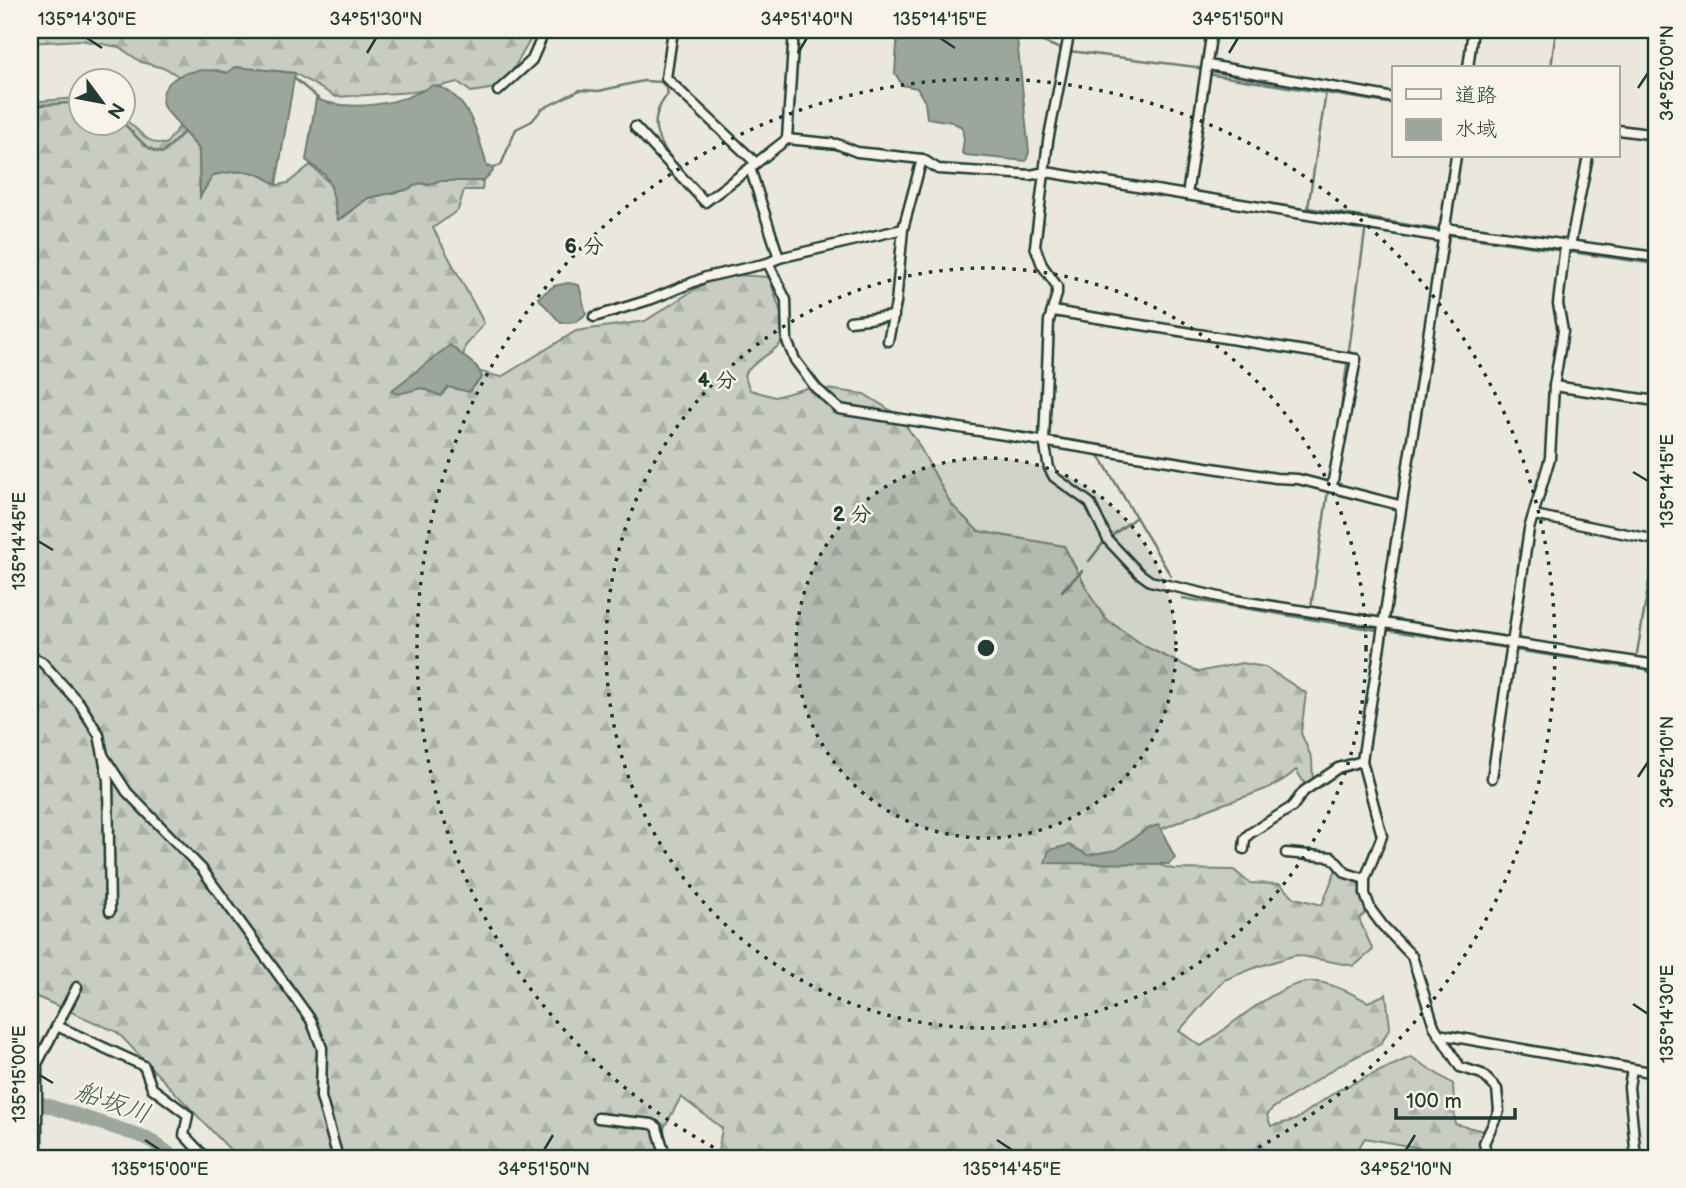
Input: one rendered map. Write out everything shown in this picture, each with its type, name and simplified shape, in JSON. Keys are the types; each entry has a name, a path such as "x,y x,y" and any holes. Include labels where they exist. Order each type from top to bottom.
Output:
{"street":[{"path":"498,92 532,60 545,30"},
{"path":"673,30 666,78 753,165 779,258"},
{"path":"788,139 794,30"},
{"path":"1070,30 1048,141 1035,246 1042,265 1057,286 1049,321 1044,441 1049,468 1054,477 1090,503 1108,540 1150,581 1228,599 1656,665"},
{"path":"1187,195 1212,30"},
{"path":"1468,66 1473,30"},
{"path":"1208,65 1392,98"},
{"path":"635,127 705,202 788,139 837,144 857,152 922,159 938,169 1030,175 1046,172 1443,233 1656,257"},
{"path":"1620,130 1656,135"},
{"path":"1456,158 1399,505 1362,761 1382,836 1365,879 1365,894 1371,910 1398,945 1412,956 1438,1034 1460,1067 1482,1074 1497,1089 1499,1111 1485,1143 1487,1158"},
{"path":"1492,778 1529,529 1550,458 1554,386 1563,331 1558,304 1588,158"},
{"path":"888,341 894,316 903,229 922,159"},
{"path":"594,317 652,299 706,277 903,229"},
{"path":"768,264 786,300 787,341 795,360 816,388 839,408 1332,486 1399,505"},
{"path":"1053,311 1356,359 1332,486"},
{"path":"850,321 894,316"},
{"path":"1554,386 1656,401"},
{"path":"1534,515 1656,540"},
{"path":"30,656 42,662 80,704 99,735 108,780 110,911"},
{"path":"103,755 127,792 202,869 311,1020 322,1048 321,1097 338,1158"},
{"path":"1244,849 1245,839 1250,834 1292,807 1304,791 1338,768 1362,761"},
{"path":"1286,853 1332,857 1346,873 1365,879"},
{"path":"37,1158 34,1139 37,1064 77,987"},
{"path":"57,1026 144,1066 152,1088 188,1115 184,1135 206,1158"},
{"path":"1438,1034 1656,1073"},
{"path":"1632,1069 1629,1087 1636,1158"},
{"path":"598,1118 652,1124 657,1127 666,1158"}],"green space":[{"path":"30,30 536,30 503,87 471,92 458,82 414,92 336,97 294,73 235,67 227,73 217,70 178,76 167,69 141,62 119,47 80,40 30,43"},
{"path":"66,99 66,136 136,136 136,129 147,139 166,144 179,127 199,149 200,196 213,175 231,172 254,173 277,185 288,183 310,165 330,185 335,213 343,218 368,198 406,190 420,183 428,185 438,181 483,181 482,190 464,190 458,210 433,228 484,323 465,347 461,367 501,377 576,331 645,321 719,274 769,277 782,316 782,342 744,375 750,390 775,397 811,387 864,394 898,415 916,440 951,504 978,531 1064,546 1106,619 1146,647 1198,672 1242,663 1265,667 1306,693 1301,733 1312,759 1313,782 1306,786 1296,770 1267,788 1126,846 1131,857 1173,869 1234,870 1249,883 1280,884 1295,898 1322,905 1336,869 1362,881 1368,911 1359,919 1373,950 1354,966 1296,955 1224,980 1179,1031 1201,1046 1273,995 1304,983 1331,985 1368,1002 1386,994 1390,1027 1381,1044 1338,1066 1272,1109 1267,1115 1271,1126 1295,1120 1338,1090 1411,1057 1453,1084 1455,1124 1484,1131 1481,1149 1484,1158 1425,1158 1419,1148 1365,1138 1352,1158 717,1158 722,1128 681,1097 664,1128 665,1158 237,1157 117,1032 30,994 30,102"}],"water":[{"path":"898,30 1016,30 1029,152 1026,161 966,155 962,153 962,127 952,122 927,118 925,102 917,88 902,85 895,73"},
{"path":"235,67 295,73 276,185 261,175 246,171 223,173 213,175 200,197 199,149 163,106 163,95 167,86 183,74 206,70 227,73"},
{"path":"433,85 455,97 463,106 476,129 487,167 491,166 493,171 483,181 438,181 428,185 420,183 406,190 368,198 338,220 331,186 325,175 306,160 316,99 360,106 391,102"},
{"path":"568,283 579,285 586,314 576,322 561,323 538,298 554,286"},
{"path":"450,345 477,367 482,377 469,392 448,387 441,396 422,388 398,394 391,391"},
{"path":"1159,825 1175,858 1169,864 1045,863 1049,850 1069,845 1088,855 1116,850 1148,828"}],"waterway":[{"path":"669,80 679,30"},
{"path":"1551,66 1556,30"},
{"path":"1041,36 1041,41 1063,50"},
{"path":"1069,51 1196,67 1213,75 1392,104"},
{"path":"294,78 320,100"},
{"path":"492,168 501,165 516,129 532,121 542,109 580,90 599,91 643,81 661,82 665,86"},
{"path":"665,85 668,94 657,115 657,134 681,170"},
{"path":"1326,92 1308,208 1439,230 1450,235 1656,264"},
{"path":"30,106 66,103"},
{"path":"136,136 150,149 163,153 184,132"},
{"path":"1336,446 1367,217"},
{"path":"939,430 958,432"},
{"path":"967,433 991,437"},
{"path":"1004,439 1037,445"},
{"path":"1092,453 1100,457 1171,576"},
{"path":"1311,608 1328,490"},
{"path":"1114,534 1136,517"},
{"path":"1636,659 1656,541"},
{"path":"1089,561 1104,542"},
{"path":"1062,591 1082,571"},
{"path":"1182,598 1377,630"},
{"path":"1385,630 1508,648"},
{"path":"1515,650 1635,668"},
{"path":"1647,671 1656,674"},
{"name":"船坂川","path":"30,1100 147,1138 175,1158"}]}
